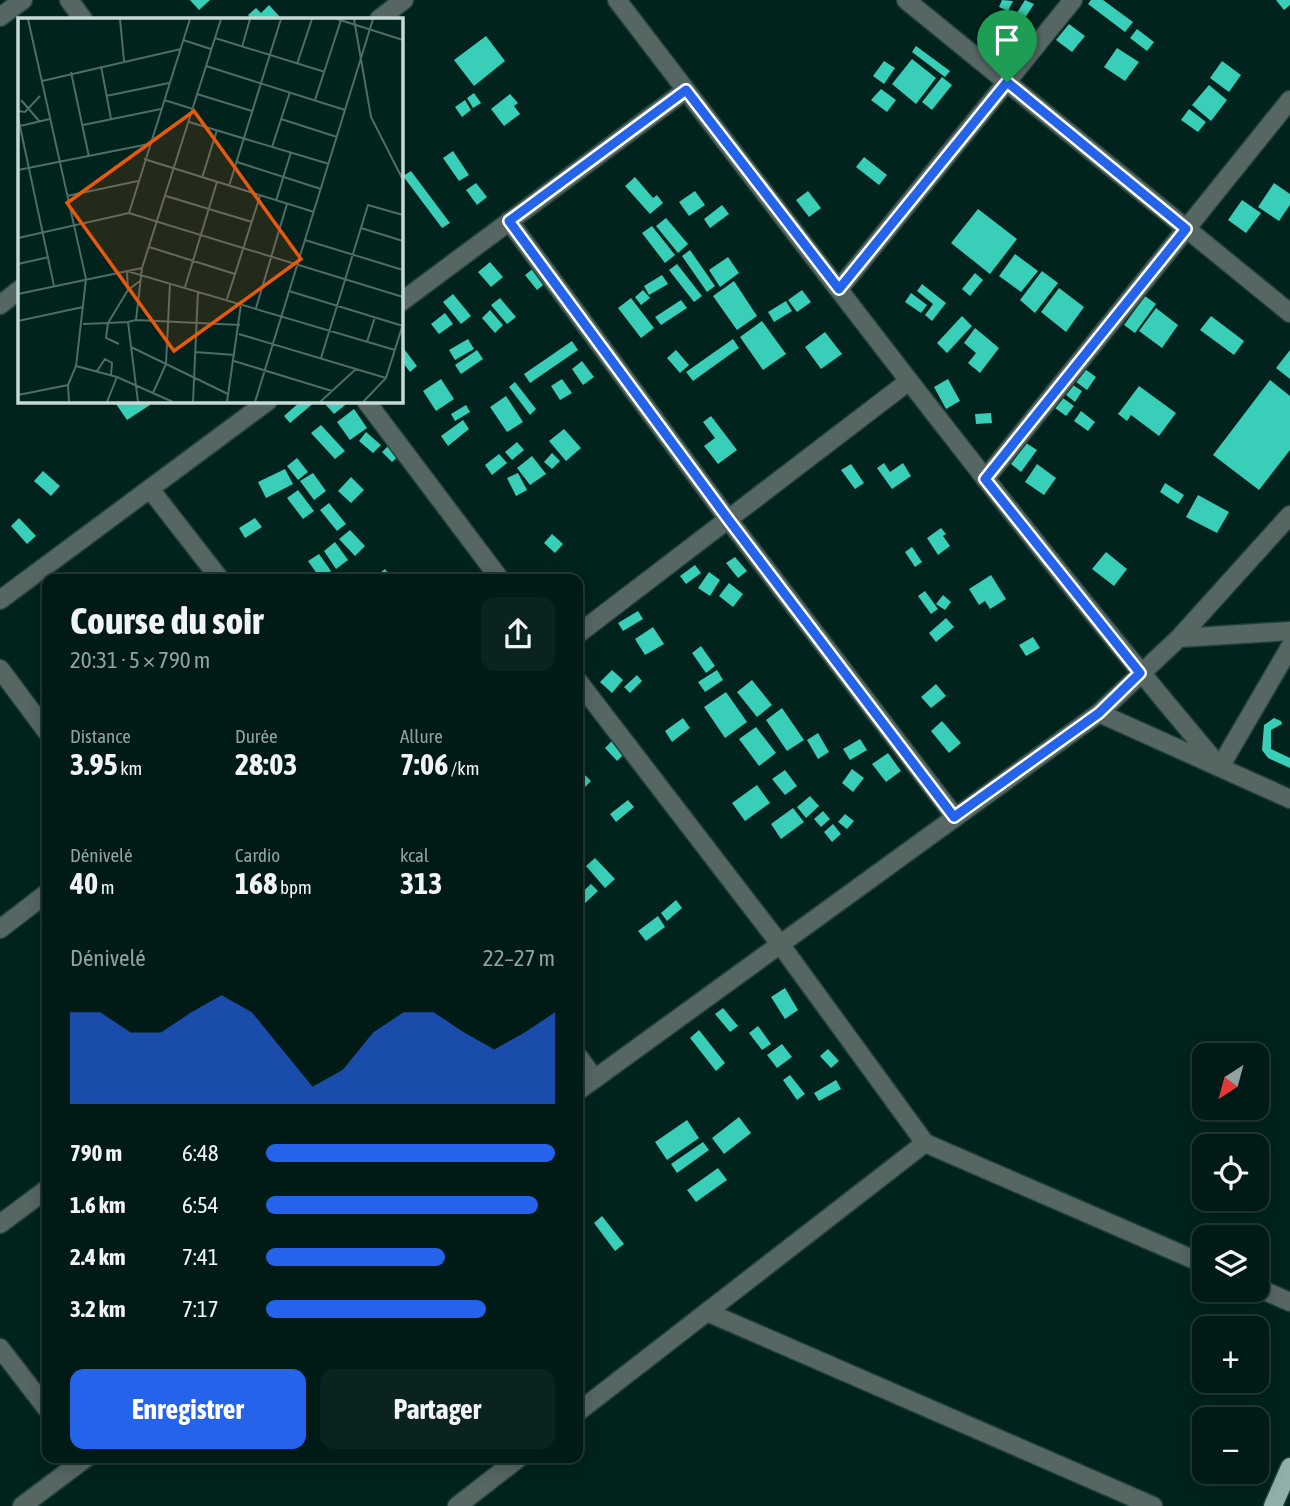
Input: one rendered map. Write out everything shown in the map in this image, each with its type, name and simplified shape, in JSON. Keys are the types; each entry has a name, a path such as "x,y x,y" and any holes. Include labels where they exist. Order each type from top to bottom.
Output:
{"main road":[{"path":"1273,1506 1290,1467"}],"street":[{"path":"0,17 23,0"},
{"path":"69,0 82,18"},
{"path":"380,18 404,0"},
{"path":"617,0 985,479 1140,673 1220,767"},
{"path":"906,0 1290,313"},
{"path":"839,289 1073,0"},
{"path":"402,301 686,90"},
{"path":"985,479 1290,100"},
{"path":"509,221 728,519 954,817"},
{"path":"0,305 18,291"},
{"path":"583,630 909,381"},
{"path":"0,600 267,402"},
{"path":"367,402 496,574"},
{"path":"150,489 216,574"},
{"path":"583,1087 1099,713 1179,638 1290,515"},
{"path":"1179,638 1290,631"},
{"path":"1220,767 1290,647"},
{"path":"0,669 42,725"},
{"path":"583,688 780,944 925,1143 1192,1259"},
{"path":"1099,713 1290,799"},
{"path":"0,929 42,897"},
{"path":"583,1063 594,1078"},
{"path":"583,1408 925,1143"},
{"path":"0,1224 42,1193"},
{"path":"1269,1293 1290,1302"},
{"path":"707,1312 1153,1506"},
{"path":"0,1348 42,1403"},
{"path":"22,1506 79,1463"},
{"path":"460,1505 513,1463"}],"building":[{"path":"190,0 210,0 199,10"},
{"path":"1002,0 1013,1 1008,11 999,7"},
{"path":"1025,0 1034,4 1021,24 1013,19"},
{"path":"1091,0 1103,0 1133,22 1125,32 1088,4"},
{"path":"1276,0 1290,0 1290,5 1284,10"},
{"path":"269,5 280,17 251,18 248,15 256,8 261,13"},
{"path":"1004,14 1006,34 994,35 992,15"},
{"path":"1069,24 1085,36 1072,52 1056,40"},
{"path":"1137,29 1154,42 1147,51 1130,38"},
{"path":"486,36 505,61 474,86 454,60"},
{"path":"916,46 950,71 945,77 912,52"},
{"path":"1117,48 1139,62 1125,81 1104,67"},
{"path":"912,59 936,78 916,104 892,84"},
{"path":"884,61 895,68 884,84 873,76"},
{"path":"1222,61 1241,75 1229,92 1210,78"},
{"path":"942,77 952,85 932,110 922,102"},
{"path":"1209,85 1227,100 1211,121 1192,105"},
{"path":"881,89 896,100 887,112 871,100"},
{"path":"474,93 481,103 473,108 467,98"},
{"path":"510,94 518,103 514,106 520,114 504,126 491,109"},
{"path":"465,100 471,110 462,117 455,107"},
{"path":"1189,109 1206,122 1198,132 1181,120"},
{"path":"453,151 469,175 459,181 443,158"},
{"path":"864,157 887,175 879,185 856,167"},
{"path":"411,171 450,223 442,228 403,176"},
{"path":"635,177 653,198 657,195 663,203 650,214 625,186"},
{"path":"476,183 487,197 477,205 466,190"},
{"path":"1274,183 1290,194 1290,205 1279,221 1258,207"},
{"path":"695,191 705,205 689,216 679,202"},
{"path":"808,191 821,208 809,217 796,200"},
{"path":"1242,200 1261,213 1246,233 1228,220"},
{"path":"722,205 729,214 710,228 704,219"},
{"path":"978,209 1017,239 990,274 951,243"},
{"path":"666,218 688,244 678,253 656,226"},
{"path":"652,226 675,255 665,263 642,233"},
{"path":"690,250 715,286 707,292 682,256"},
{"path":"1015,254 1038,271 1021,292 999,276"},
{"path":"728,257 739,273 720,287 709,270"},
{"path":"490,262 503,277 491,287 478,272"},
{"path":"677,264 702,296 694,302 669,270"},
{"path":"535,267 547,282 537,290 525,275"},
{"path":"1042,271 1058,283 1035,313 1020,300"},
{"path":"975,273 983,280 970,296 962,289"},
{"path":"662,275 668,284 649,295 644,286"},
{"path":"734,281 757,316 737,330 713,296"},
{"path":"922,284 946,303 932,321 925,315 933,304 917,291"},
{"path":"1059,288 1084,307 1066,332 1041,312"},
{"path":"643,290 650,298 641,305 635,297"},
{"path":"802,290 811,302 797,312 788,300"},
{"path":"911,293 927,305 921,313 905,302"},
{"path":"453,294 471,316 461,324 443,302"},
{"path":"1145,296 1156,304 1135,333 1124,325"},
{"path":"500,298 516,317 507,324 491,305"},
{"path":"631,298 654,328 641,338 618,308"},
{"path":"681,300 687,308 661,325 655,317"},
{"path":"786,301 792,311 774,322 768,312"},
{"path":"1156,308 1178,325 1162,348 1139,331"},
{"path":"490,310 503,325 495,333 482,318"},
{"path":"445,313 453,324 439,334 431,324"},
{"path":"962,316 972,326 947,353 937,343"},
{"path":"1211,316 1244,341 1234,355 1200,330"},
{"path":"762,321 786,354 763,370 740,337"},
{"path":"975,328 999,348 980,373 968,363 976,353 964,343"},
{"path":"825,332 842,354 821,369 805,347"},
{"path":"468,339 474,349 455,360 449,350"},
{"path":"733,339 739,348 693,381 686,372"},
{"path":"572,341 578,350 530,383 524,374"},
{"path":"402,346 417,366 410,372 402,361"},
{"path":"477,350 483,359 461,374 455,365"},
{"path":"676,350 689,365 680,373 667,358"},
{"path":"1290,350 1290,379 1276,368"},
{"path":"582,361 594,377 583,385 572,369"},
{"path":"1085,369 1096,377 1087,390 1076,382"},
{"path":"441,379 454,399 436,411 423,391"},
{"path":"562,379 572,393 560,400 551,386"},
{"path":"948,379 960,401 946,409 934,387"},
{"path":"1270,380 1290,396 1290,450 1259,490 1213,455"},
{"path":"515,382 536,409 530,415 509,387"},
{"path":"1073,385 1082,391 1075,402 1066,395"},
{"path":"1139,386 1176,413 1159,436 1131,415 1127,421 1118,414"},
{"path":"506,396 523,422 507,432 490,407"},
{"path":"1063,398 1074,406 1066,416 1055,408"},
{"path":"115,402 148,402 150,405 127,420"},
{"path":"300,402 315,402 290,423 284,416"},
{"path":"330,402 349,402 334,414 326,405"},
{"path":"466,405 470,412 455,421 451,414"},
{"path":"354,409 367,428 350,440 337,422"},
{"path":"1081,411 1095,422 1088,431 1074,421"},
{"path":"991,413 992,423 976,424 975,414"},
{"path":"711,416 737,450 718,464 704,446 715,438 703,422"},
{"path":"463,420 469,429 448,446 441,436"},
{"path":"321,425 345,451 335,459 311,433"},
{"path":"564,429 581,448 566,461 549,441"},
{"path":"366,432 381,445 373,453 359,441"},
{"path":"392,442 403,452 392,462 382,452"},
{"path":"517,442 524,450 512,460 505,452"},
{"path":"1026,443 1037,450 1021,472 1011,464"},
{"path":"552,453 560,461 552,469 544,462"},
{"path":"499,454 507,463 492,475 485,465"},
{"path":"532,456 546,474 530,485 517,468"},
{"path":"297,458 308,472 298,480 287,466"},
{"path":"884,463 890,472 903,463 911,476 892,489 877,468"},
{"path":"851,464 864,483 855,489 841,470"},
{"path":"1037,464 1056,478 1044,495 1025,482"},
{"path":"285,469 293,484 266,498 258,482"},
{"path":"43,471 60,486 51,496 34,481"},
{"path":"313,473 326,491 314,500 300,481"},
{"path":"518,473 527,490 516,496 507,478"},
{"path":"351,477 364,490 351,503 338,491"},
{"path":"1165,483 1184,495 1178,504 1160,492"},
{"path":"298,490 314,511 303,519 287,498"},
{"path":"1198,495 1229,512 1217,533 1186,517"},
{"path":"329,503 346,524 337,531 320,510"},
{"path":"19,518 36,536 27,544 11,526"},
{"path":"255,518 262,527 245,538 239,528"},
{"path":"941,528 950,546 938,555 927,538"},
{"path":"350,530 365,546 355,556 339,539"},
{"path":"552,534 563,544 555,553 544,543"},
{"path":"335,542 348,560 336,569 324,551"},
{"path":"912,547 922,562 915,567 905,552"},
{"path":"1106,552 1127,569 1114,586 1092,569"},
{"path":"319,554 331,571 317,574 308,561"},
{"path":"735,557 747,571 738,578 726,563"},
{"path":"695,565 701,573 686,584 680,576"},
{"path":"709,572 720,580 710,596 698,588"},
{"path":"991,575 1006,599 990,609 985,601 979,605 969,589"},
{"path":"729,583 743,594 733,607 719,596"},
{"path":"925,591 938,609 931,614 918,596"},
{"path":"943,595 951,602 945,610 936,604"},
{"path":"638,611 643,619 623,631 618,623"},
{"path":"946,618 954,627 936,642 929,633"},
{"path":"653,627 664,644 645,655 635,639"},
{"path":"1033,637 1040,648 1026,656 1019,645"},
{"path":"701,646 715,666 706,673 692,653"},
{"path":"612,670 623,680 612,693 600,682"},
{"path":"717,670 723,680 705,692 698,682"},
{"path":"637,675 642,681 630,693 624,687"},
{"path":"752,680 772,705 757,717 737,692"},
{"path":"936,684 946,696 931,708 921,697"},
{"path":"726,692 747,722 725,738 704,707"},
{"path":"782,708 804,740 787,751 766,720"},
{"path":"683,718 690,728 672,742 665,731"},
{"path":"1274,718 1282,724 1271,730 1271,749 1290,758 1290,768 1268,758 1262,750 1264,725"},
{"path":"942,721 961,743 949,753 931,731"},
{"path":"756,727 776,753 759,766 739,739"},
{"path":"818,733 829,752 818,759 807,740"},
{"path":"614,739 626,752 617,761 605,748"},
{"path":"860,739 867,750 850,760 843,749"},
{"path":"888,753 901,771 886,782 872,764"},
{"path":"852,769 864,778 853,792 842,783"},
{"path":"785,770 797,786 785,795 772,779"},
{"path":"583,773 591,781 583,789"},
{"path":"757,785 770,803 745,821 732,803"},
{"path":"810,796 819,806 806,818 797,807"},
{"path":"628,800 634,807 616,822 610,814"},
{"path":"793,808 804,822 781,839 771,824"},
{"path":"823,811 830,819 821,827 814,819"},
{"path":"845,814 854,821 847,829 838,822"},
{"path":"833,824 841,834 832,842 824,832"},
{"path":"595,858 615,879 605,888 586,866"},
{"path":"591,884 598,891 583,905 583,891"},
{"path":"676,900 682,908 667,921 661,913"},
{"path":"658,916 665,927 646,941 638,931"},
{"path":"785,988 798,1010 785,1019 771,997"},
{"path":"723,1008 738,1026 730,1032 715,1014"},
{"path":"758,1026 771,1044 762,1050 749,1033"},
{"path":"699,1030 725,1063 716,1071 690,1038"},
{"path":"782,1044 792,1057 777,1068 767,1055"},
{"path":"828,1049 839,1061 831,1068 820,1056"},
{"path":"790,1075 805,1094 797,1100 783,1080"},
{"path":"836,1080 841,1089 819,1101 814,1093"},
{"path":"739,1117 751,1133 724,1154 712,1138"},
{"path":"687,1120 699,1138 667,1160 655,1142"},
{"path":"703,1142 709,1150 677,1173 671,1164"},
{"path":"718,1168 727,1180 696,1202 687,1190"},
{"path":"602,1216 624,1244 615,1251 594,1223"}],"route":[{"path":"1007,82 1186,229 985,479 1140,673 1099,713 954,817 728,519 509,221 686,90 839,289 1007,82"}]}
